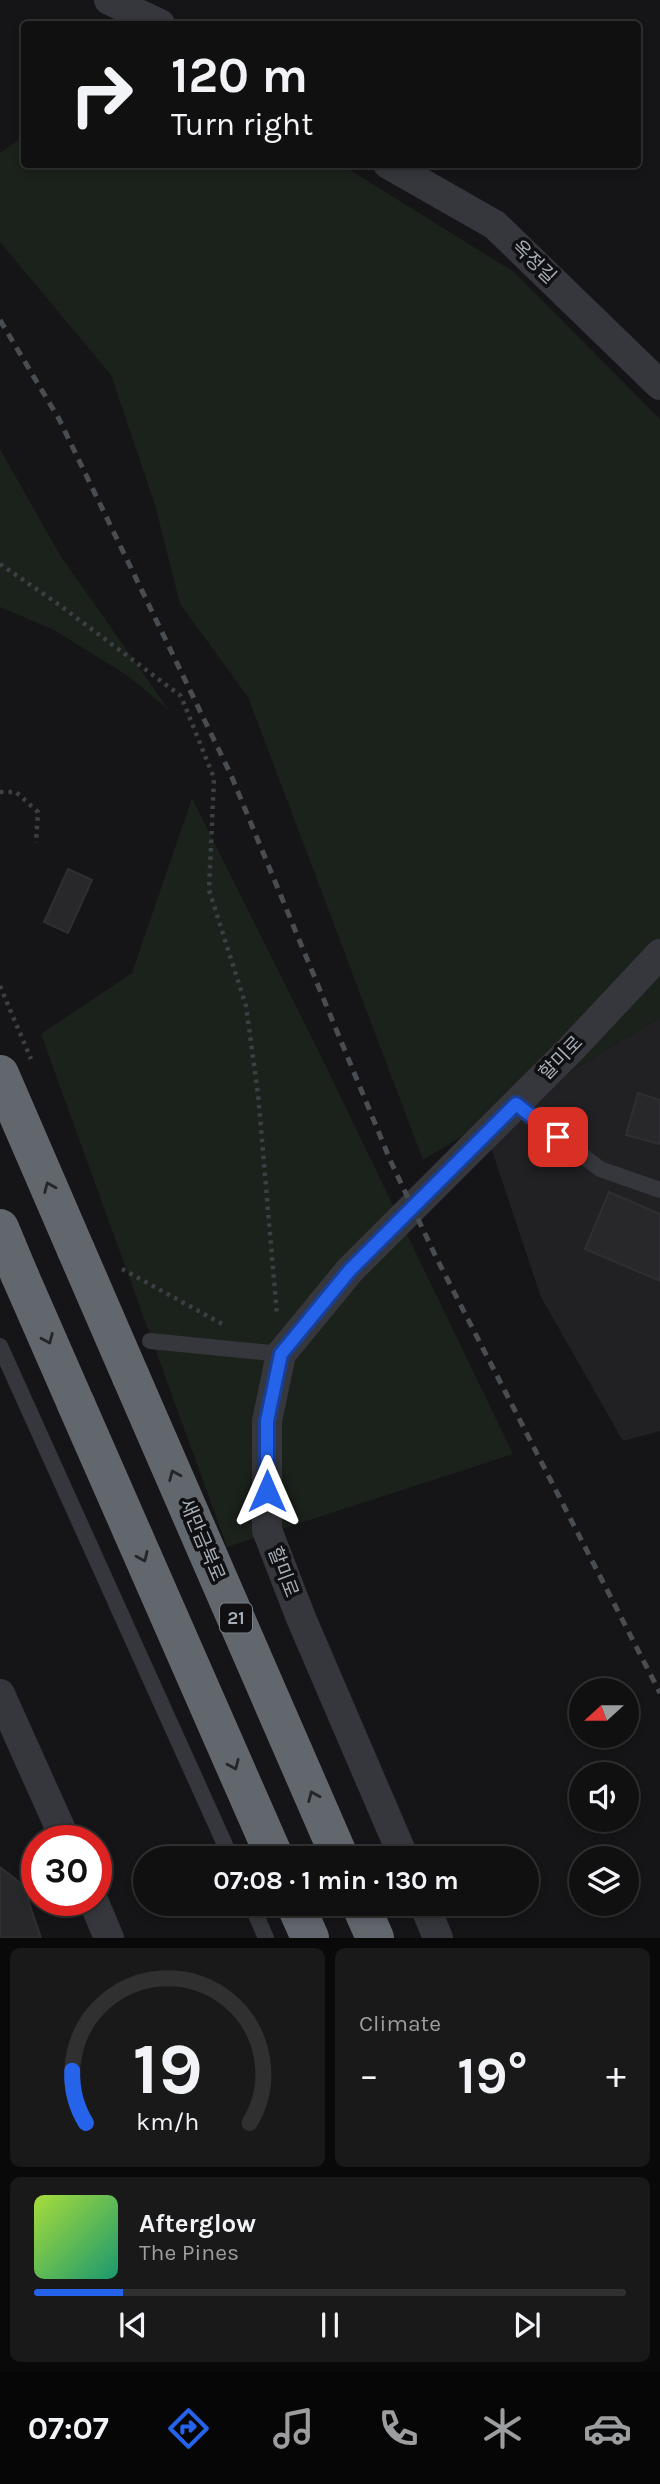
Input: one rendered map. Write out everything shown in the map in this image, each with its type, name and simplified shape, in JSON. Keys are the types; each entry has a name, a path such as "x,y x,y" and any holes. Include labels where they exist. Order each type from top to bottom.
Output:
{"highway":[{"name":"새만금북로","path":"17,1070 76,1250 335,1846"},
{"path":"0,1228 270,1846"},
{"path":"300,1916 310,1938"},
{"path":"365,1916 375,1938"}],"street":[{"path":"109,0 154,21"},
{"name":"옥정길","path":"395,168 495,225 660,385"},
{"name":"할미로","path":"399,1846 301,1618 267,1530 267,1421 281,1354 350,1270 571,1049 660,954"},
{"path":"0,1694 59,1825"},
{"path":"100,1916 109,1938"},
{"path":"429,1916 438,1938"}],"lane":[{"path":"516,1104 600,1169 660,1190"},
{"path":"150,1341 281,1354"},
{"path":"0,1346 225,1846"},
{"path":"256,1916 266,1938"}],"path":[{"path":"0,564 181,696 214,778 209,890 246,1006 258,1094 268,1233 281,1354"},
{"path":"0,792 16,792 38,812 36,843"},
{"path":"0,986 17,1070"},
{"path":"117,1258 122,1271 232,1329"}],"shaded area":[{"path":"21,138 21,168 347,168 514,272 660,419 660,1017 423,1160 248,697 180,604 155,505 111,375 0,242 0,153"},
{"path":"0,449 60,555 169,710 128,676 54,630 0,607"},
{"path":"192,798 320,1054 513,1454 227,1547 41,1034 132,973"},
{"path":"660,1017 660,1431 623,1441 541,1297 483,1124"}],"building":[{"path":"68,869 92,880 68,933 44,922"},
{"path":"638,1093 660,1100 660,1144 626,1135"},
{"path":"609,1192 660,1214 660,1281 585,1249"},
{"path":"0,1867 21,1883 21,1916 34,1916 41,1938 0,1938"}],"railway":[{"path":"0,320 59,419 231,775 391,1162 436,1257 660,1693"}],"route":[{"path":"267,1491 267,1421 281,1354 298,1333 350,1270 516,1104 558,1137"}]}
